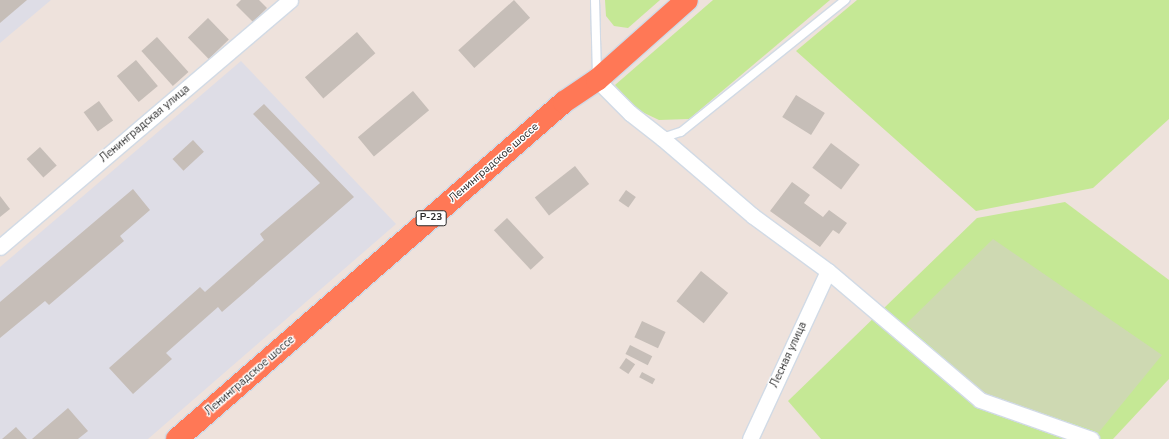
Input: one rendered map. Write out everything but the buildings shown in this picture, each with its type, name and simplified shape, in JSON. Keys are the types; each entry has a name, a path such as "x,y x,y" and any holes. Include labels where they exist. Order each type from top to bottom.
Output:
{"highway":[{"name":"Ленинградское шоссе","path":"177,439 564,102 597,80 687,0"}],"street":[{"name":"Ленинградская улица","path":"0,247 290,0"},
{"path":"597,80 630,113 662,138 753,216 828,271 980,400 1091,439"},
{"name":"Лесная улица","path":"750,439 828,271"}],"lane":[{"path":"595,0 597,80"},
{"path":"662,138 681,132 844,0"}],"shaded area":[{"path":"0,0 51,0 0,43"},
{"path":"241,61 396,224 148,439 0,439 0,267"}],"green space":[{"path":"605,0 660,0 628,28 614,26 606,16"},
{"path":"713,0 830,0 689,119 659,120 638,110 615,85"},
{"path":"857,0 1169,0 1169,119 1093,188 976,211 796,51"},
{"path":"1065,202 1169,280 1169,379 1113,439 821,439 788,401 977,218"},
{"path":"993,239 1162,355 1099,432 985,394 906,324"}]}
